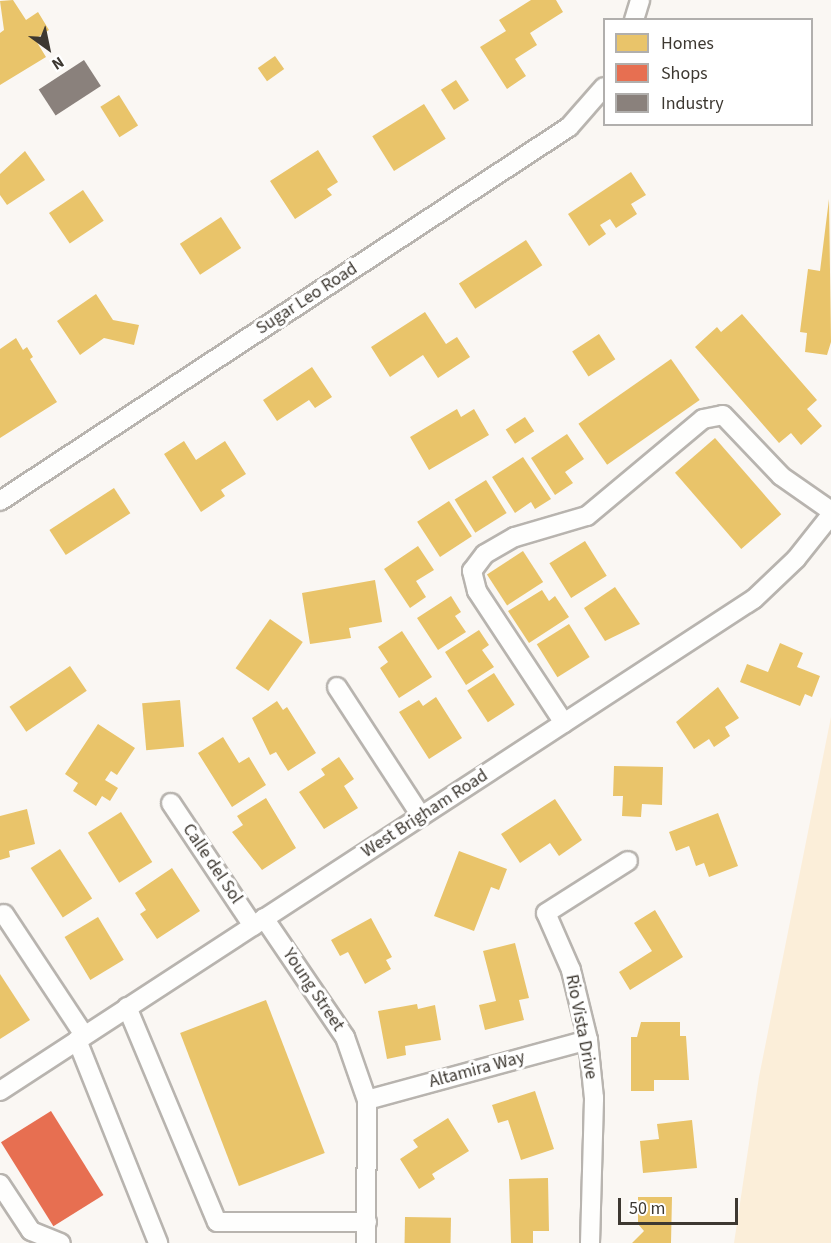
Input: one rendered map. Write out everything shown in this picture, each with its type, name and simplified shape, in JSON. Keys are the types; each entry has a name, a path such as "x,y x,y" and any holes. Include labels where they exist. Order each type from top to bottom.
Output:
{"street":[{"path":"635,18 640,0"},
{"name":"Sugar Leo Road","path":"0,501 569,127 603,88"},
{"path":"564,723 477,591 472,571 485,554 515,537 587,516 703,419 723,415 781,476 831,513"},
{"name":"West Brigham Road","path":"0,1090 754,599 796,559 831,513"},
{"path":"337,687 421,816"},
{"name":"Calle del Sol","path":"171,803 259,922"},
{"name":"Rio Vista Drive","path":"590,1243 594,1098 588,1040 571,970 546,913 628,861"},
{"path":"4,914 81,1038 158,1243"},
{"name":"Young Street","path":"259,922 345,1037 367,1100 366,1243"},
{"path":"128,1008 217,1222 367,1222"},
{"name":"Altamira Way","path":"367,1100 588,1040"},
{"path":"0,1184 31,1231 47,1241"}],"shaded area":[{"path":"831,717 831,1243 734,1243 759,1077"}],"building: Homes":[{"path":"13,0 26,20 38,12 49,30 35,39 46,57 0,85 0,33 4,30 0,1"},
{"path":"531,0 556,0 563,12 530,33 537,45 515,59 526,76 507,89 480,47 506,31 499,20"},
{"path":"275,56 284,69 267,81 258,68"},
{"path":"456,80 469,100 454,110 441,90"},
{"path":"119,95 138,126 119,137 100,107"},
{"path":"424,104 446,139 394,171 372,136"},
{"path":"318,150 338,182 327,189 332,195 295,219 270,181"},
{"path":"25,151 45,180 7,205 0,195 0,174"},
{"path":"631,172 646,195 631,204 637,214 616,228 610,219 600,225 606,234 589,246 568,214"},
{"path":"83,190 104,221 70,244 49,213"},
{"path":"829,199 831,342 827,355 805,352 807,333 800,332 808,269 820,271"},
{"path":"221,217 241,248 200,275 180,244"},
{"path":"526,240 542,265 475,309 459,284"},
{"path":"96,294 113,320 139,325 134,345 104,338 80,355 57,321"},
{"path":"425,312 446,344 457,337 470,357 438,378 423,355 390,377 371,347"},
{"path":"742,314 817,400 807,409 822,426 801,445 791,433 779,443 695,347 717,327 721,332"},
{"path":"599,334 615,359 589,377 572,351"},
{"path":"16,338 23,350 27,347 33,357 30,359 57,402 0,438 0,349"},
{"path":"671,359 700,400 607,465 578,424"},
{"path":"312,367 332,397 315,408 309,400 277,421 263,400"},
{"path":"457,409 461,417 474,409 489,435 429,470 410,437"},
{"path":"525,417 534,431 515,444 506,430"},
{"path":"567,434 584,459 565,472 573,483 555,495 531,458"},
{"path":"715,438 781,514 741,549 675,473"},
{"path":"184,441 196,460 225,441 246,474 221,490 225,496 201,512 164,454"},
{"path":"523,457 551,499 535,509 531,502 515,513 492,477"},
{"path":"486,480 507,513 475,533 455,500"},
{"path":"114,488 130,513 66,555 49,530"},
{"path":"449,501 472,536 440,557 417,522"},
{"path":"585,541 607,576 571,598 549,563"},
{"path":"418,546 434,570 416,581 426,597 410,608 384,569"},
{"path":"523,551 543,582 507,605 487,574"},
{"path":"375,580 382,622 349,628 351,638 310,644 302,593"},
{"path":"615,587 640,624 605,641 584,608"},
{"path":"542,590 549,601 555,596 569,617 529,643 508,611"},
{"path":"451,596 461,612 455,616 466,632 438,650 417,618"},
{"path":"270,619 303,642 268,691 236,668"},
{"path":"569,624 590,657 557,677 537,644"},
{"path":"479,630 489,645 482,650 494,667 466,685 445,652"},
{"path":"402,631 432,677 399,698 380,668 388,662 378,647"},
{"path":"780,643 803,653 797,667 820,676 812,697 805,694 800,706 740,682 747,664 768,672"},
{"path":"70,666 87,691 26,732 9,707"},
{"path":"494,673 515,705 488,722 467,690"},
{"path":"718,687 739,718 725,727 730,736 714,747 709,739 694,749 676,722"},
{"path":"436,697 462,738 429,759 399,712 419,700 423,706"},
{"path":"180,700 184,747 146,750 142,703"},
{"path":"277,701 283,710 287,707 316,753 288,771 276,752 270,755 252,718"},
{"path":"98,724 135,748 117,775 111,771 105,780 118,788 110,801 102,796 96,806 73,791 78,783 65,774"},
{"path":"223,737 239,763 249,757 266,785 232,807 198,753"},
{"path":"339,757 354,779 344,786 358,808 324,829 299,792 325,775 321,769"},
{"path":"614,766 663,767 662,805 642,804 641,817 622,816 623,796 613,796"},
{"path":"266,798 296,848 262,870 232,832 243,825 237,816"},
{"path":"555,799 582,840 559,856 550,843 520,863 501,834"},
{"path":"27,809 35,844 9,851 10,857 0,860 0,816"},
{"path":"121,812 152,862 119,883 88,833"},
{"path":"718,813 738,866 709,877 704,863 696,866 689,846 676,851 669,832"},
{"path":"60,849 92,898 63,918 31,868"},
{"path":"459,851 507,869 499,890 491,887 474,931 434,916"},
{"path":"172,868 200,911 157,939 140,914 146,910 135,893"},
{"path":"655,910 683,957 630,990 619,972 652,951 634,923"},
{"path":"98,917 124,960 90,980 65,937"},
{"path":"371,918 392,957 386,960 391,969 365,984 348,952 340,956 331,940"},
{"path":"515,943 529,998 519,1000 524,1020 485,1030 479,1005 496,1001 483,951"},
{"path":"0,974 30,1020 0,1039"},
{"path":"266,1000 325,1153 239,1186 180,1033"},
{"path":"417,1004 418,1009 435,1005 441,1040 405,1046 406,1055 387,1059 378,1011"},
{"path":"641,1022 680,1022 680,1036 686,1036 689,1080 654,1080 654,1091 631,1091 631,1037 637,1037"},
{"path":"535,1091 554,1149 521,1160 508,1120 498,1123 492,1105"},
{"path":"448,1118 469,1151 432,1174 435,1179 419,1189 400,1159 418,1147 413,1140"},
{"path":"692,1120 697,1168 643,1173 640,1141 659,1139 657,1124"},
{"path":"548,1178 549,1231 533,1231 533,1243 511,1243 509,1179"},
{"path":"638,1197 672,1197 671,1243 632,1243 644,1231 638,1224"},
{"path":"405,1217 451,1218 451,1243 405,1243"}],"building: Shops":[{"path":"51,1111 103,1195 53,1226 1,1142"}],"building: Industry":[{"path":"84,60 101,86 56,115 39,89"}]}
